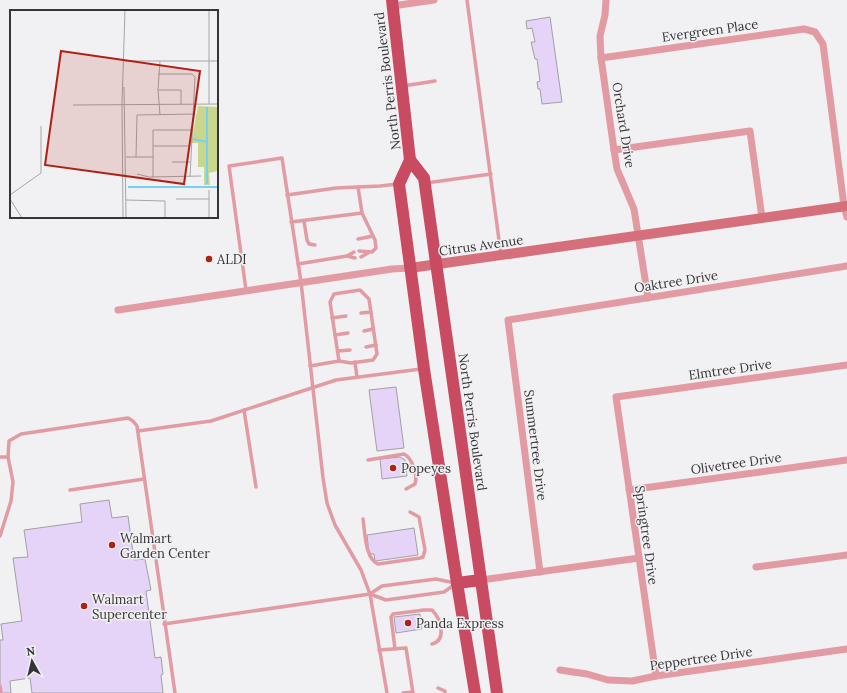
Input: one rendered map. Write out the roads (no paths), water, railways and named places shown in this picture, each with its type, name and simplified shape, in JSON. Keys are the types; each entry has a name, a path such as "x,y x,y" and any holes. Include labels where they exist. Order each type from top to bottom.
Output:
{"main road":[{"name":"North Perris Boulevard","path":"392,3 410,160 399,184"},
{"name":"North Perris Boulevard","path":"410,160 424,178 425,183 497,693"},
{"path":"399,184 424,369 457,583 476,693"},
{"path":"457,583 481,580"}],"street":[{"path":"392,3 434,0"},
{"name":"Orchard Drive","path":"606,0 605,15 600,36 601,58 617,170 634,209 648,298"},
{"name":"Evergreen Place","path":"601,58 804,29 815,32 823,44 846,206"},
{"path":"614,150 750,131 762,218"},
{"path":"846,206 847,217"},
{"name":"Citrus Avenue","path":"118,310 392,269 436,265 501,256 846,206"},
{"name":"Oaktree Drive","path":"508,320 847,266"},
{"name":"Summertree Drive","path":"508,320 540,572"},
{"name":"Elmtree Drive","path":"616,397 847,365"},
{"name":"Springtree Drive","path":"616,397 656,676"},
{"name":"Olivetree Drive","path":"629,490 847,460"},
{"path":"756,567 847,555"},
{"path":"481,580 639,558"},
{"name":"Peppertree Drive","path":"560,670 587,674 608,680 632,681 656,676 847,649"}],"lane":[{"path":"467,0 501,256"},
{"path":"402,86 435,81"},
{"path":"246,290 229,166 282,158 301,282 323,478 328,503 335,525 361,570 370,594 387,693"},
{"path":"425,183 491,174"},
{"path":"287,195 336,188 358,188 399,184"},
{"path":"358,188 362,213 373,236 376,248 372,252 360,257"},
{"path":"292,222 362,213"},
{"path":"304,220 307,240 310,244 315,245"},
{"path":"358,239 373,236"},
{"path":"359,251 368,253"},
{"path":"298,264 347,256 354,252"},
{"path":"347,256 355,258"},
{"path":"310,366 339,361 351,363 373,360 377,354 368,299 360,290 334,294 330,302 339,361"},
{"path":"361,314 371,312"},
{"path":"332,318 346,316"},
{"path":"364,331 373,329"},
{"path":"335,335 348,333"},
{"path":"366,347 376,345"},
{"path":"338,352 350,350"},
{"path":"355,362 357,377"},
{"path":"138,432 200,424 336,380 424,369"},
{"path":"244,410 256,487"},
{"path":"0,536 11,501 13,482 8,457 9,441 21,434 128,418 133,421 137,426 138,432 164,624 175,693"},
{"path":"368,460 404,454 406,455 409,458 416,476 416,480 415,484 406,489"},
{"path":"0,457 8,457"},
{"path":"70,490 144,479"},
{"path":"363,519 369,555 376,563 378,564 420,558 423,557 425,550 419,517 410,512"},
{"path":"164,624 370,594 382,586 436,579 457,583"},
{"path":"370,594 386,600 444,592 457,583"},
{"path":"395,649 391,616 393,614 432,610 435,613 440,625 441,632 440,639 437,643 432,644"},
{"path":"379,650 406,648 413,692 403,693"},
{"path":"0,686 1,693"},
{"path":"438,688 445,691 445,693"}],"place":[{"name":"ALDI","path":"209,259"},
{"name":"Popeyes","path":"393,468"},
{"name":"Walmart Garden Center","path":"112,545"},
{"name":"Walmart Supercenter","path":"84,606"},
{"name":"Panda Express","path":"408,623"}]}
